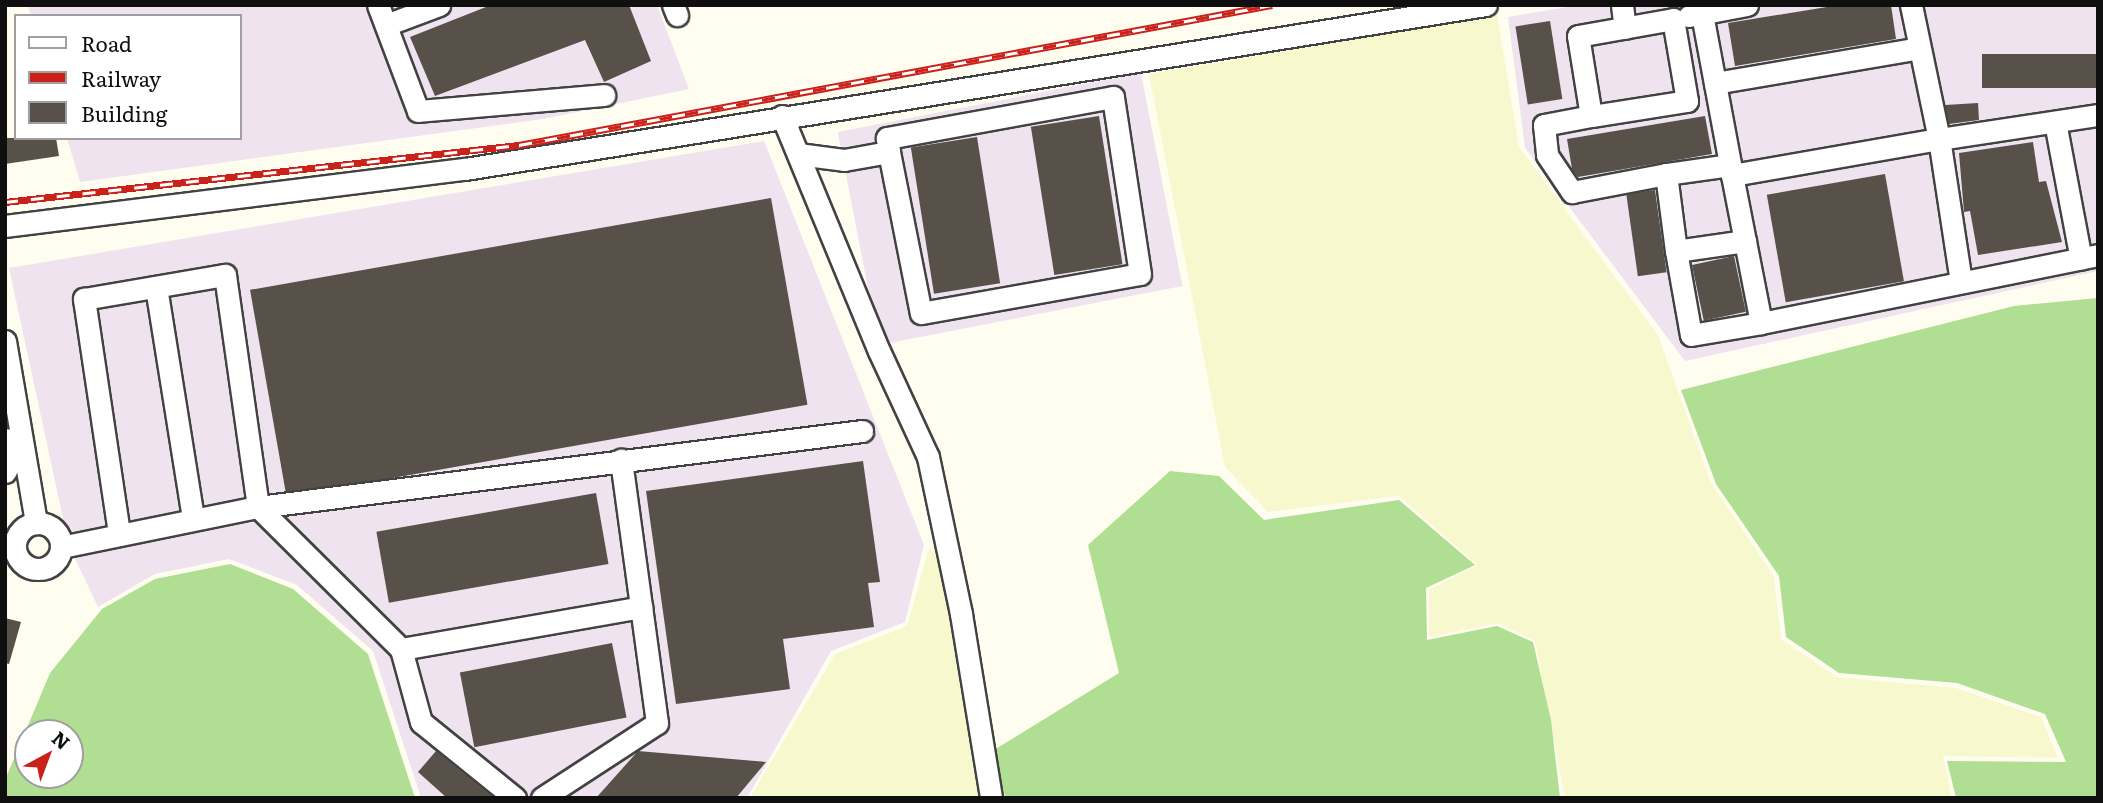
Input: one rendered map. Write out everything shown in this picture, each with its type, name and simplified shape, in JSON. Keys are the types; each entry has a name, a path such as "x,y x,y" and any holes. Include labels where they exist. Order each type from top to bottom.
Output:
{"street":[{"path":"378,5 418,111 604,95"},
{"path":"386,26 439,5"},
{"path":"5,226 465,169 1486,5"},
{"path":"1622,5 1625,28"},
{"path":"1591,116 1578,36 1747,5"},
{"path":"1911,5 1939,139 1961,282"},
{"path":"1702,13 1761,323"},
{"path":"1673,19 1686,101 1544,125 1547,155 1572,192 1667,174 1731,170 2098,115"},
{"path":"1715,83 1919,48"},
{"path":"1113,97 1140,274 921,313 889,152 887,138 1113,97"},
{"path":"782,116 878,352 928,457 961,614 991,798"},
{"path":"1667,174 1676,251 1691,335 2089,257 2055,122"},
{"path":"797,154 844,160 889,152"},
{"path":"1676,251 1745,241"},
{"path":"120,533 84,299 225,275 258,507 401,649 421,722 515,798"},
{"path":"156,287 193,517"},
{"path":"5,341 13,441 36,523"},
{"path":"61,547 193,517 258,507 621,459 862,431"},
{"path":"5,472 13,441"},
{"path":"542,798 657,723 621,459"},
{"path":"36,523 54,530 61,547 58,556 44,568 12,562 20,532 36,523"},
{"path":"401,649 641,607"}],"shaded area":[{"path":"28,5 657,5 689,89 543,119 80,182 68,140 242,140 242,14 30,14"},
{"path":"1579,5 2098,5 2098,271 1685,361 1525,148 1508,17"},
{"path":"1141,73 1182,286 879,345 838,132"},
{"path":"764,141 924,545 905,622 831,651 747,798 421,798 373,651 297,585 229,559 155,574 98,607 69,546 9,268"}],"green space":[{"path":"1497,15 1519,147 1658,335 1711,483 1774,576 1781,639 1837,677 1956,688 2041,717 2058,758 1943,756 1952,798 1565,798 1535,641 1498,623 1429,637 1429,590 1477,565 1399,496 1268,512 1225,467 1149,74"},
{"path":"2098,298 2098,798 1956,798 1947,761 2066,762 2045,714 1957,683 1839,673 1786,637 1779,576 1716,484 1681,390 2014,306"},
{"path":"1170,471 1219,476 1264,520 1399,500 1475,565 1426,588 1427,640 1497,626 1533,642 1551,720 1560,798 1006,798 989,753 1119,673 1088,545"},
{"path":"929,548 946,561 983,798 750,798 835,654 907,626"},
{"path":"230,564 293,589 368,654 415,798 5,798 5,780 14,759 14,789 84,789 84,719 31,719 50,673 102,609 155,579"}],"building":[{"path":"491,5 629,5 651,61 604,82 585,40 435,96 410,37"},
{"path":"1839,5 1891,5 1896,39 1735,66 1728,23"},
{"path":"1550,21 1562,99 1528,105 1515,26"},
{"path":"1982,54 2098,54 2098,88 1982,88"},
{"path":"1978,103 1979,120 1949,124 1945,105"},
{"path":"1099,116 1122,264 1054,275 1031,127"},
{"path":"1705,116 1712,154 1578,177 1572,169 1567,139"},
{"path":"977,137 1000,283 934,294 911,147"},
{"path":"5,138 56,140 59,156 5,164"},
{"path":"2033,142 2039,182 2046,181 2062,242 1978,255 1970,211 1964,212 1959,153"},
{"path":"1885,174 1904,281 1786,302 1767,195"},
{"path":"1655,190 1667,272 1638,276 1626,194"},
{"path":"771,198 807,405 287,497 250,290"},
{"path":"1734,256 1746,312 1704,321 1692,265"},
{"path":"863,461 880,582 868,583 874,627 783,639 790,689 676,704 646,491"},
{"path":"596,493 609,564 389,603 376,532"},
{"path":"5,618 21,622 9,664 5,663"},
{"path":"612,643 627,718 474,747 460,673"},
{"path":"436,751 494,798 447,798 418,772"},
{"path":"638,751 766,762 736,798 596,798"}],"railway":[{"path":"5,202 519,145 1272,5"}]}
